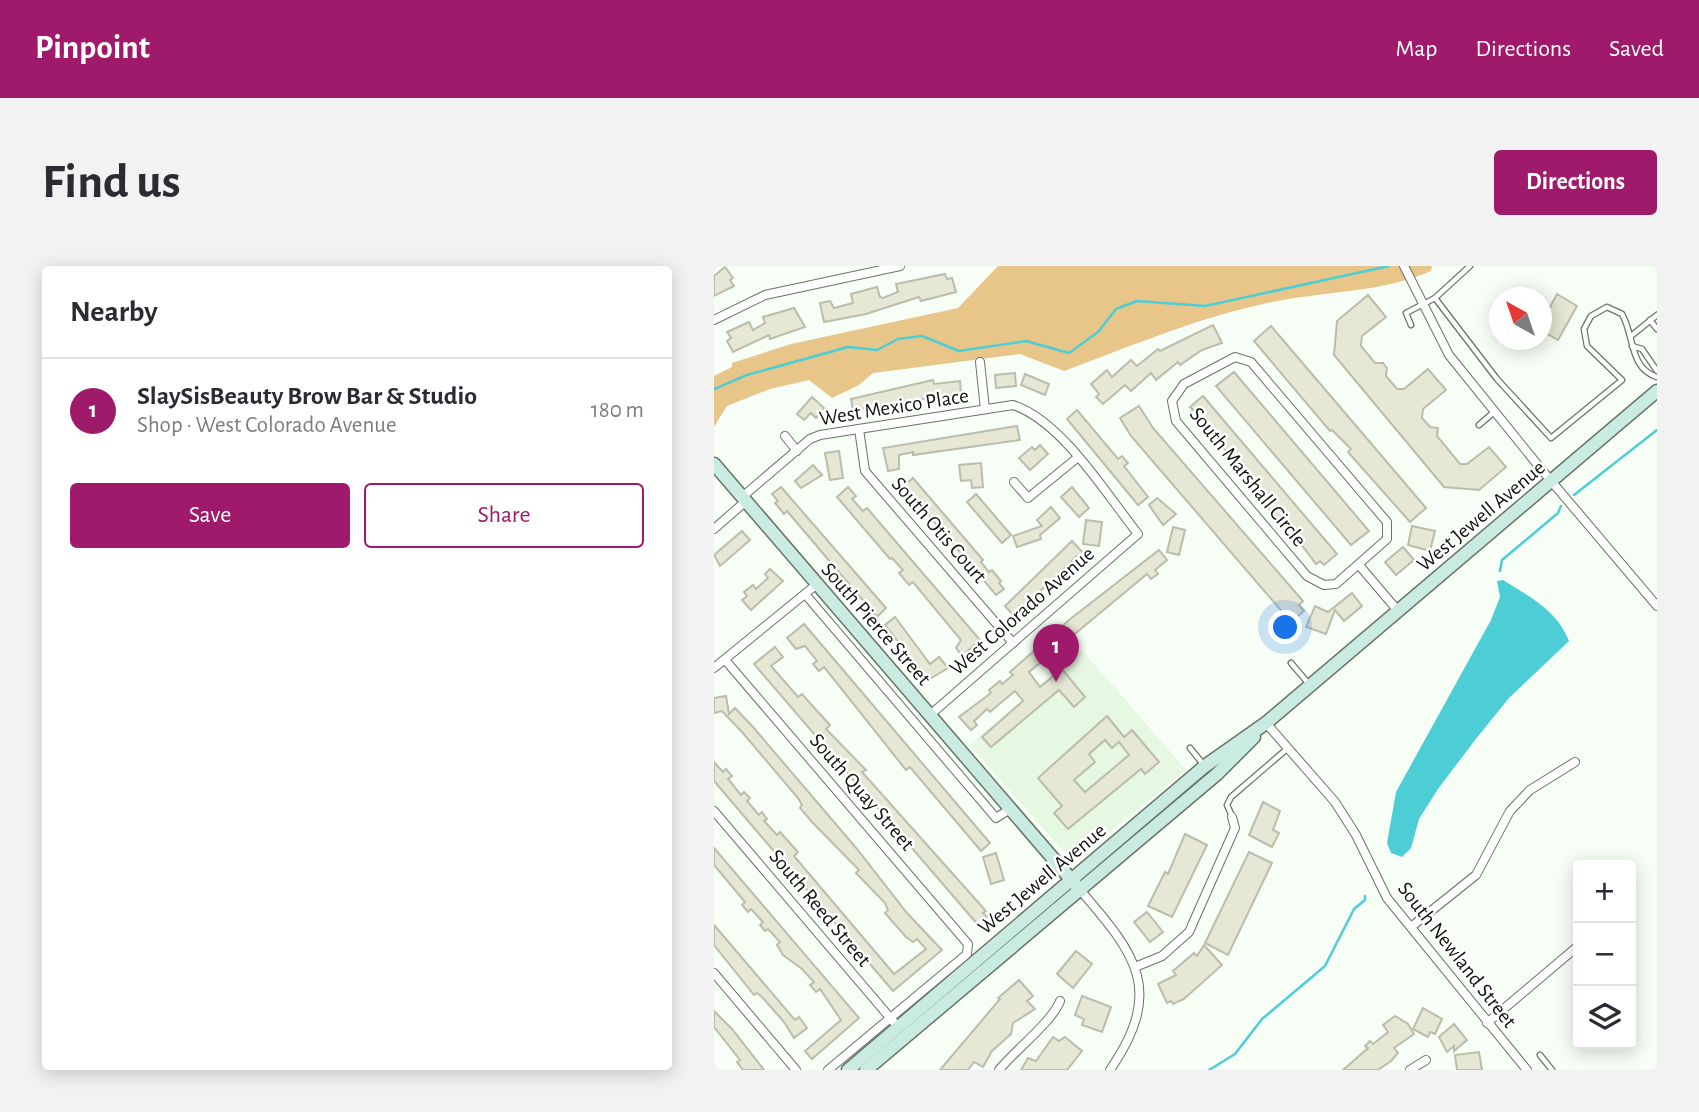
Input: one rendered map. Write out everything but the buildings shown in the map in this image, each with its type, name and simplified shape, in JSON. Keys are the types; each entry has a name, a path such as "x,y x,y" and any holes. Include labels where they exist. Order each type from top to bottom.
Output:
{"main road":[{"name":"West Jewell Avenue","path":"848,1070 894,1022 1071,880 1205,766 1266,723 1657,391"},
{"name":"South Pierce Street","path":"714,464 1081,891"},
{"name":"West Jewell Avenue","path":"866,1070 1237,757 1266,723"}],"street":[{"path":"714,320 765,295 876,269 900,266"},
{"path":"1406,269 1449,355 1657,606"},
{"name":"South Marshall Circle","path":"1235,358 1251,362 1387,522 1387,538 1359,565 1336,584 1324,585 1307,576 1176,421 1172,401 1184,384 1235,358"},
{"path":"980,362 985,410"},
{"name":"West Mexico Place","path":"714,529 797,451 820,435 1013,405 1030,411 1043,420 1077,458"},
{"name":"South Otis Court","path":"859,429 865,471 1013,643"},
{"path":"785,436 797,451"},
{"path":"1014,482 1028,498 1077,458"},
{"name":"West Colorado Avenue","path":"930,715 1138,534 1077,458"},
{"path":"1359,565 1398,611"},
{"path":"714,668 817,584"},
{"name":"South Pierce Street","path":"805,594 996,818 1010,809"},
{"name":"South Quay Street","path":"726,660 968,947"},
{"name":"South Newland Street","path":"1266,723 1335,802 1356,835 1387,898 1527,1070"},
{"path":"1411,927 1476,875 1510,811 1530,790 1575,762"},
{"name":"South Reed Street","path":"714,811 894,1022"},
{"path":"1110,1070 1129,1041 1139,1003 1135,967 1162,956 1189,932 1235,828 1232,817"},
{"name":"South Pierce Street","path":"1081,891 1118,934 1135,967"},
{"name":"West Jewell Avenue","path":"828,1070 894,1022 967,954 968,947"},
{"path":"1487,1023 1573,951"},
{"path":"714,974 796,1070"},
{"path":"999,1070 1023,1042 1055,1014 1060,1001"},
{"path":"1410,1070 1426,1060"}],"lane":[{"path":"1410,325 1406,313 1435,298 1471,266"},
{"path":"1435,298 1497,379 1551,438 1622,380 1587,346 1583,335 1587,321 1596,312 1606,307 1616,310 1625,320 1633,356 1647,374 1657,377"},
{"path":"1630,336 1657,315"},
{"path":"1650,320 1657,328"},
{"path":"1632,346 1642,349 1657,371"},
{"path":"1479,425 1494,412"},
{"path":"1291,663 1310,686"},
{"path":"1232,817 1227,806 1231,797 1289,747"},
{"path":"1190,748 1205,766"},
{"path":"1540,1055 1552,1070"}],"shaded area":[{"path":"998,266 1432,266 1431,271 1391,284 1284,300 1212,317 1064,371 1020,354 873,373 859,385 832,398 809,380 770,389 727,406 714,427 714,376 732,367 732,363 791,344 958,308"},
{"path":"1082,650 1186,770 1073,862 969,745"}],"water":[{"path":"1503,580 1550,613 1569,641 1509,698 1475,740 1419,819 1411,848 1402,857 1391,853 1387,843 1396,792 1491,620 1500,597 1497,581"}],"waterway":[{"path":"714,389 747,375 848,347 877,350 898,339 922,336 959,351 1026,341 1069,353 1098,332 1116,309 1137,301 1205,306 1389,266"},
{"path":"1574,495 1657,430"},
{"path":"1500,571 1502,560 1558,513 1561,506"},
{"path":"1209,1070 1235,1054 1262,1019 1325,966 1354,909 1365,900 1365,896"}],"place":[{"name":"SlaySisBeauty Brow Bar & Studio","path":"1056,682"}]}
